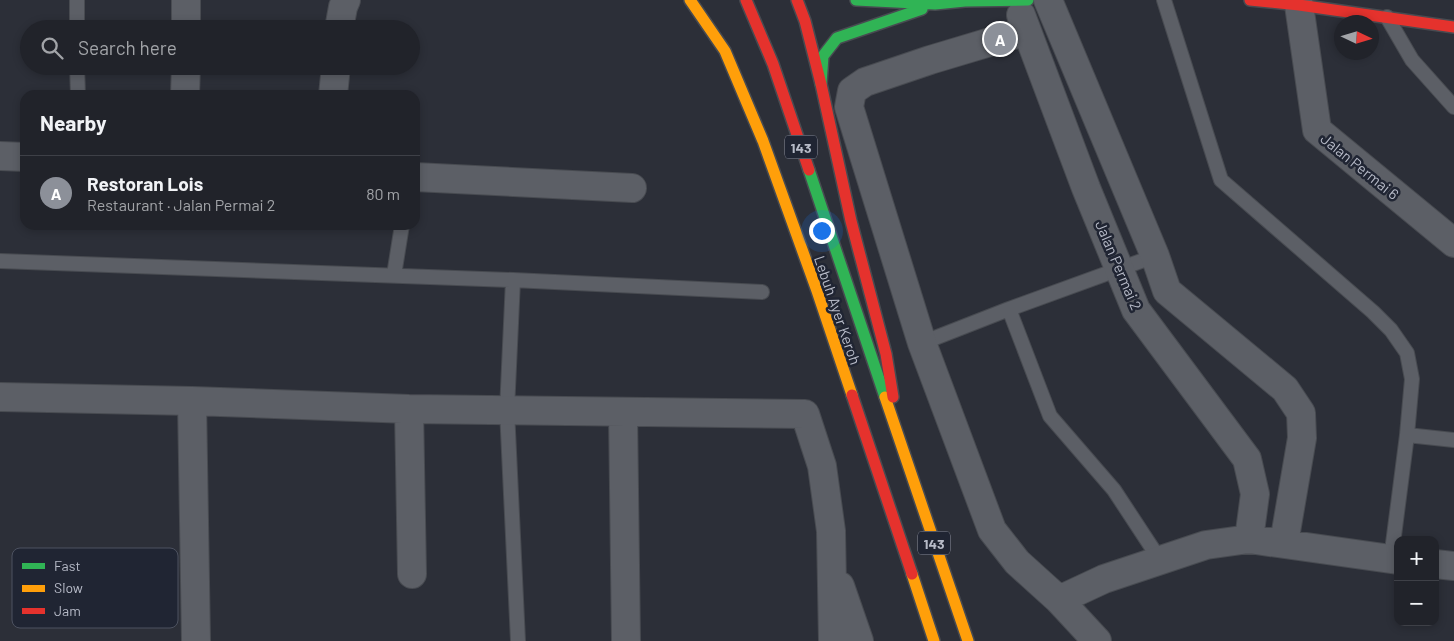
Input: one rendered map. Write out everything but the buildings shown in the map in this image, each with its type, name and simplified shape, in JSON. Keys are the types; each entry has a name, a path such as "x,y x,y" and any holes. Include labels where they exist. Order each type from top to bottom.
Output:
{"main road":[{"name":"Lebuh Ayer Keroh","path":"690,0 725,51 763,141 817,291 934,641"},
{"path":"700,0 725,51"},
{"name":"Lebuh Ayer Keroh","path":"746,0 773,64 852,296 900,445 968,641"},
{"path":"796,0 805,21 851,221 886,354 900,445"},
{"path":"856,0 935,4 965,1 1028,0"},
{"path":"1250,0 1454,27"},
{"path":"821,84 823,56 837,38 935,4"}],"street":[{"path":"186,0 186,20"},
{"path":"341,20 346,0"},
{"name":"Jalan Permai 2","path":"1016,0 1086,188 1136,310 1247,459 1255,494 1249,538"},
{"path":"1048,0 1155,256 1167,291 1285,388 1301,413 1302,438 1284,542"},
{"name":"Jalan Permai 6","path":"1299,5 1316,130 1454,243"},
{"path":"1027,31 865,82 852,92 849,106 922,343 992,530 1017,562 1059,600 1097,641"},
{"path":"185,90 186,75"},
{"path":"334,90 335,75"},
{"path":"0,156 20,157"},
{"path":"420,177 632,188"},
{"path":"0,397 409,410 805,414 822,466 831,531 833,641"},
{"path":"192,402 196,641"},
{"path":"409,410 412,574"},
{"path":"623,412 626,641"},
{"path":"1059,600 1104,579 1160,560 1206,545 1249,538 1394,560"},
{"path":"1439,564 1454,566"},
{"path":"833,565 860,641"}],"lane":[{"path":"77,0 77,20"},
{"path":"1164,0 1222,180 1373,312 1391,330 1407,354 1412,379 1397,536"},
{"path":"1387,17 1412,60 1454,107"},
{"path":"77,75 78,90"},
{"path":"394,275 401,230"},
{"path":"922,343 1155,256"},
{"path":"0,261 394,275 762,292"},
{"path":"513,280 507,410 518,641"},
{"path":"1009,309 1050,416 1114,490 1160,560"},
{"path":"1407,435 1454,440"}],"traffic: fast":[{"path":"856,0 935,4 965,1 1028,0"},
{"path":"821,84 823,56 837,38 922,9"},
{"path":"809,170 885,397"}],"traffic: slow":[{"path":"690,0 725,51 763,141 852,395"},
{"path":"885,397 968,641"},
{"path":"912,574 934,641"}],"traffic: jam":[{"path":"746,0 773,64 809,170"},
{"path":"797,0 805,21 821,84 851,221 886,354 893,397"},
{"path":"1250,0 1454,27"},
{"path":"852,395 912,574"}],"place":[{"name":"Restoran Lois","path":"1000,39"}]}
